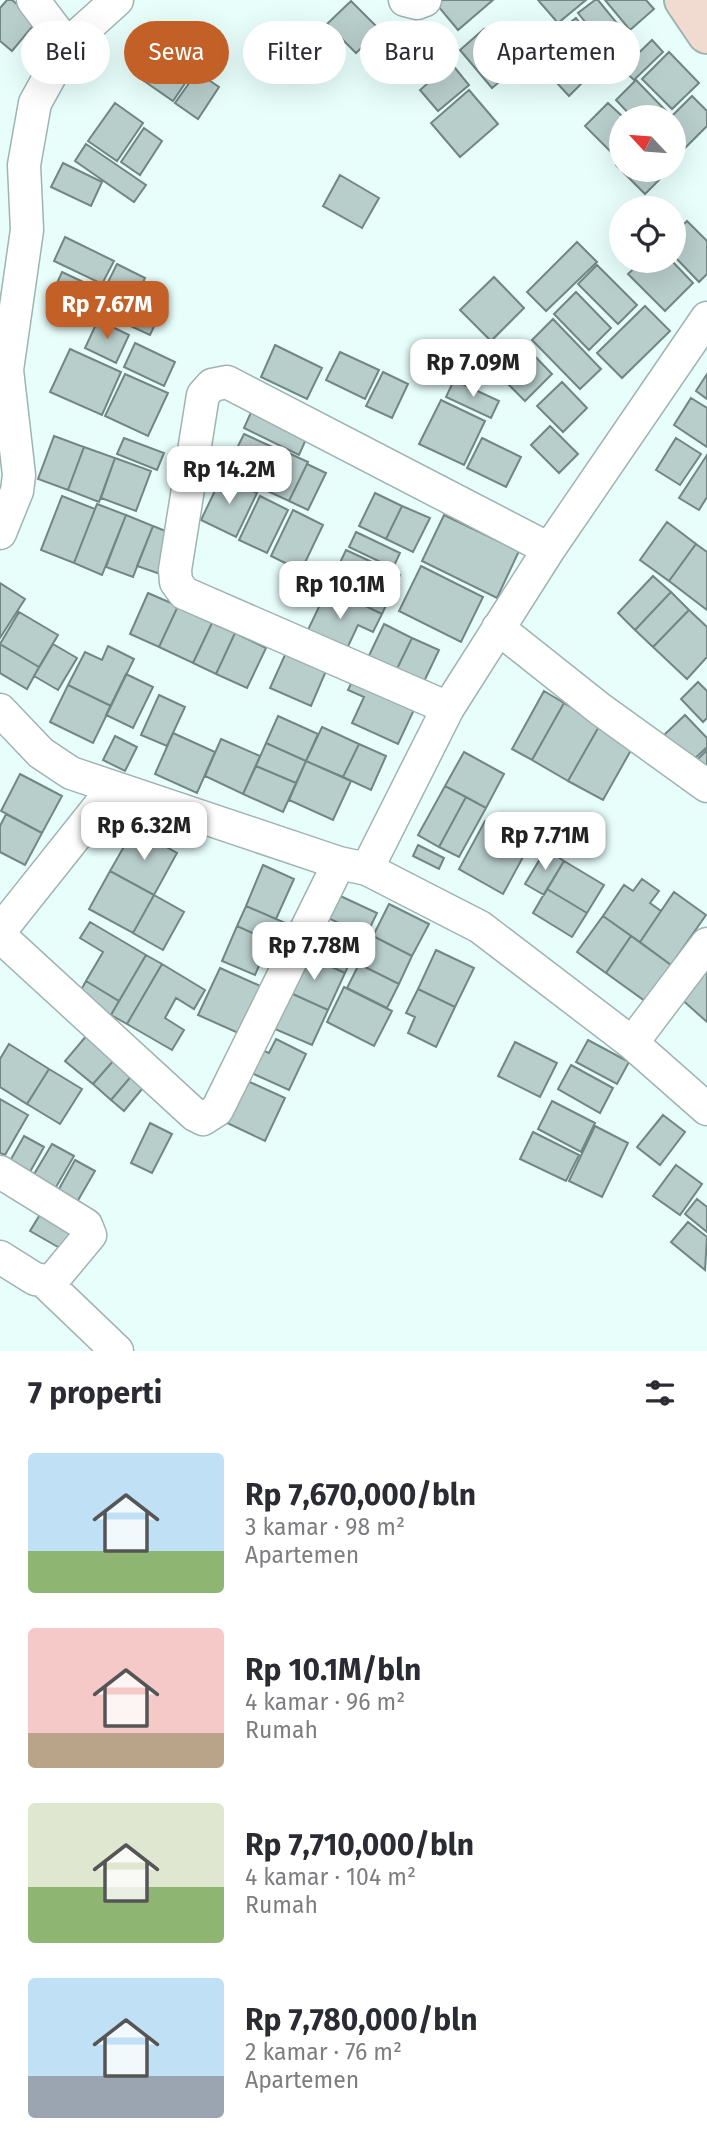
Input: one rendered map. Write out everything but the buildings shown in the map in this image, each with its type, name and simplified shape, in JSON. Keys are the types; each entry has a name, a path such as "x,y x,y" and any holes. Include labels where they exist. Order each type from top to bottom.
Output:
{"main road":[{"path":"684,0 707,34"}],"street":[{"path":"33,0 48,21"},
{"path":"93,21 117,0"},
{"path":"405,0 417,3 425,0"},
{"path":"0,533 11,509 19,475 7,370 27,230 24,164 36,103 46,84"},
{"path":"113,789 0,934 195,1115 203,1119 217,1110 353,866 498,628 707,318"},
{"path":"448,708 184,593 179,588 175,570 203,395 212,385 227,382 549,549"},
{"path":"498,628 600,709 707,786"},
{"path":"0,710 57,766 113,789 353,866 480,927 632,1043 707,1109"},
{"path":"632,1043 707,944"},
{"path":"0,1172 89,1229 90,1235 83,1244 55,1279 46,1283"},
{"path":"0,1257 46,1283 117,1351"}]}
